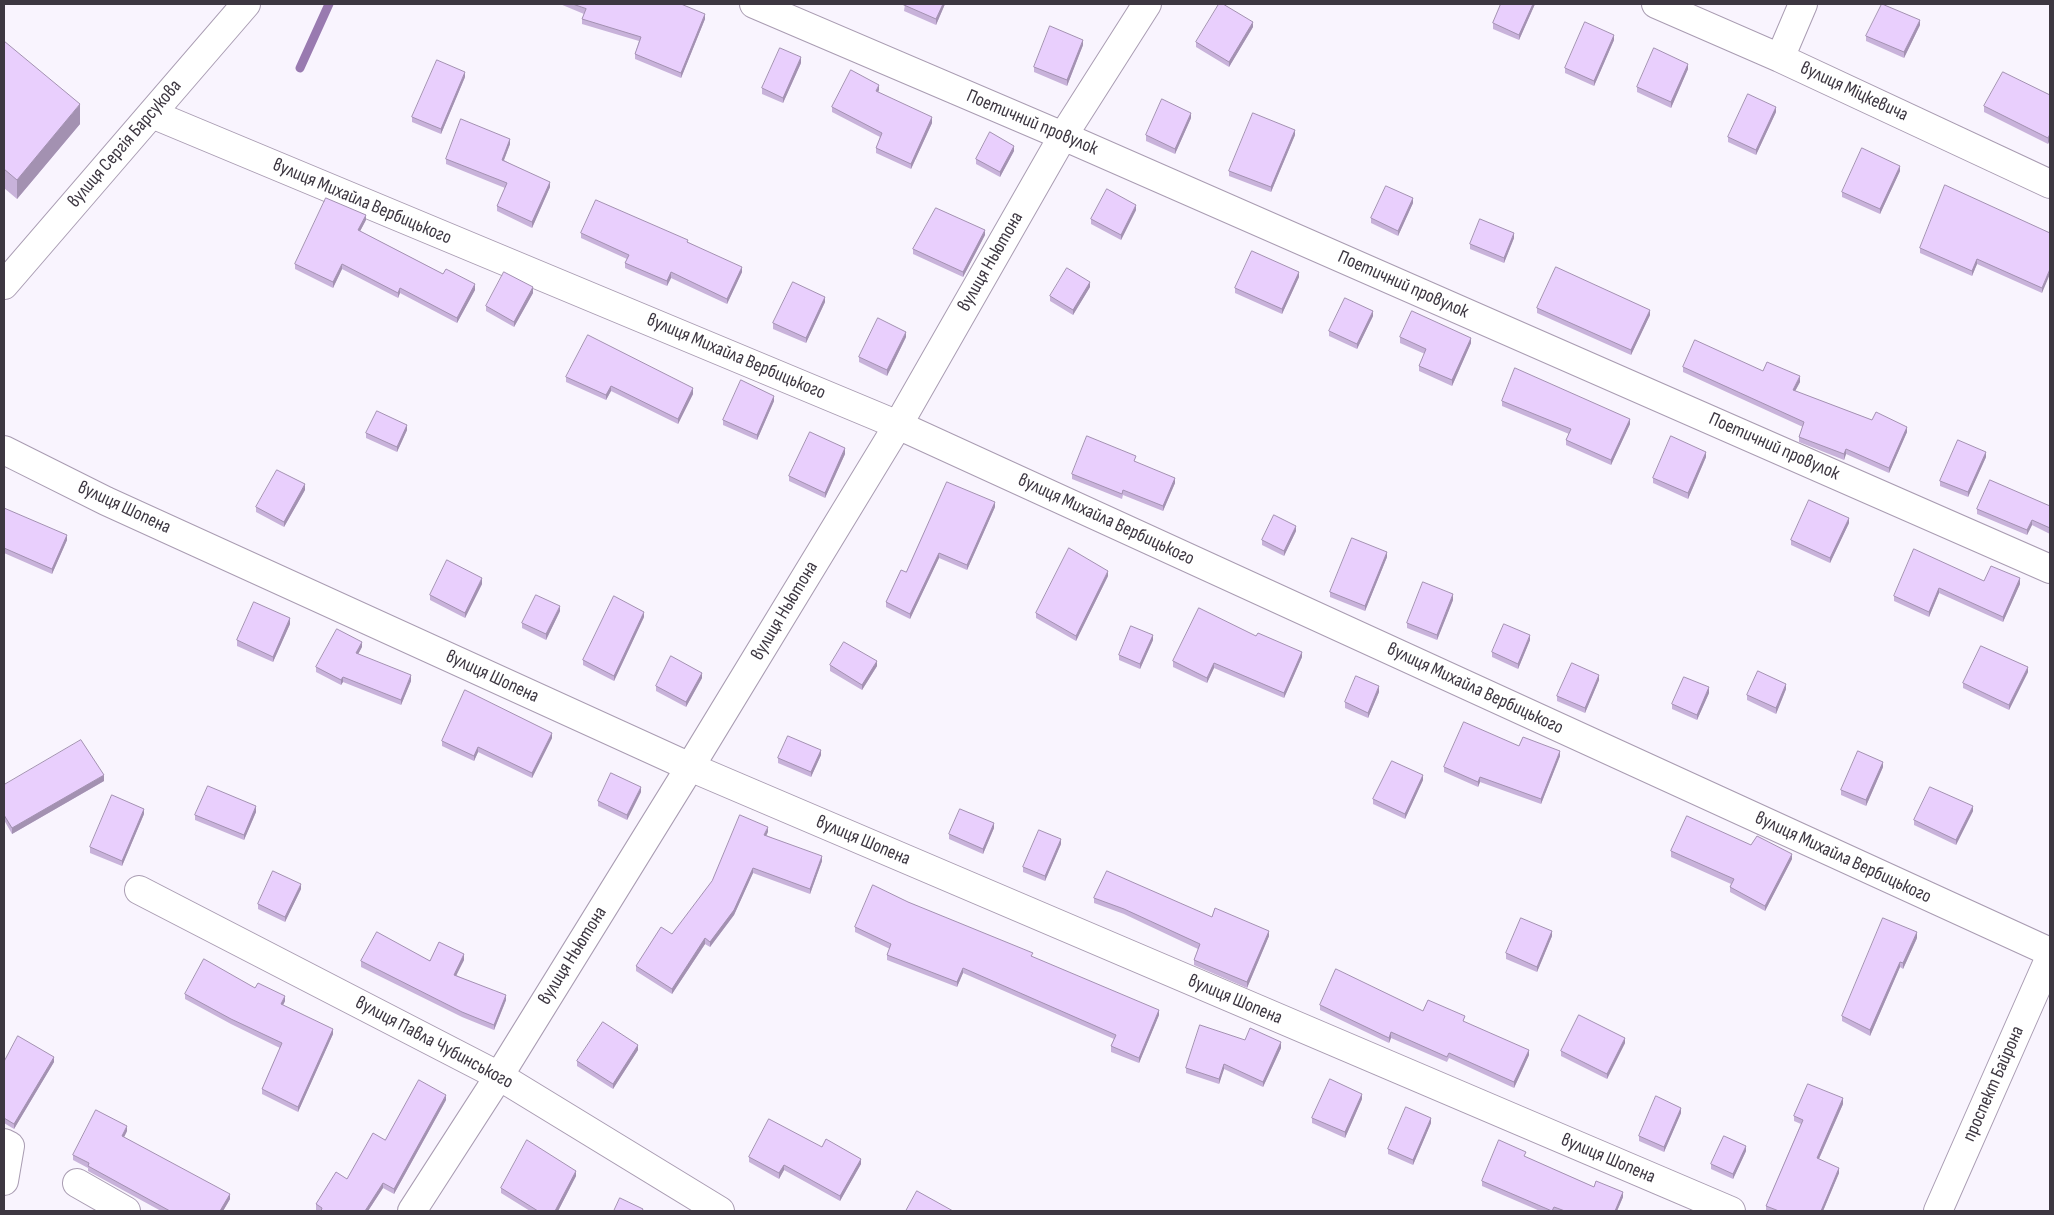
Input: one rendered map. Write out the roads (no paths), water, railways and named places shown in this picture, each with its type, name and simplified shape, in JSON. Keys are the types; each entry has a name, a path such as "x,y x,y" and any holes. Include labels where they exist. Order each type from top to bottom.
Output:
{"street":[{"name":"вулиця Сергія Барсукова","path":"4,285 246,4"},
{"name":"Поетичний провулок","path":"754,4 1063,136 2050,568"},
{"name":"вулиця Ньютона","path":"412,1211 499,1076 690,767 898,425 1063,136 1147,4"},
{"name":"вулиця Міцкевича","path":"1656,4 1780,58 2050,184"},
{"path":"1780,58 1803,4"},
{"name":"вулиця Михайла Вербицького","path":"152,114 898,425 2050,952"},
{"name":"вулиця Шопена","path":"4,450 106,501 690,767 1731,1211"},
{"name":"вулиця Павла Чубинського","path":"139,890 499,1076 720,1211"},
{"name":"проспект Байрона","path":"1938,1211 2050,957"},
{"path":"4,1181 7,1144"},
{"path":"76,1183 126,1211"}],"waterway":[{"path":"300,68 329,4"}]}
